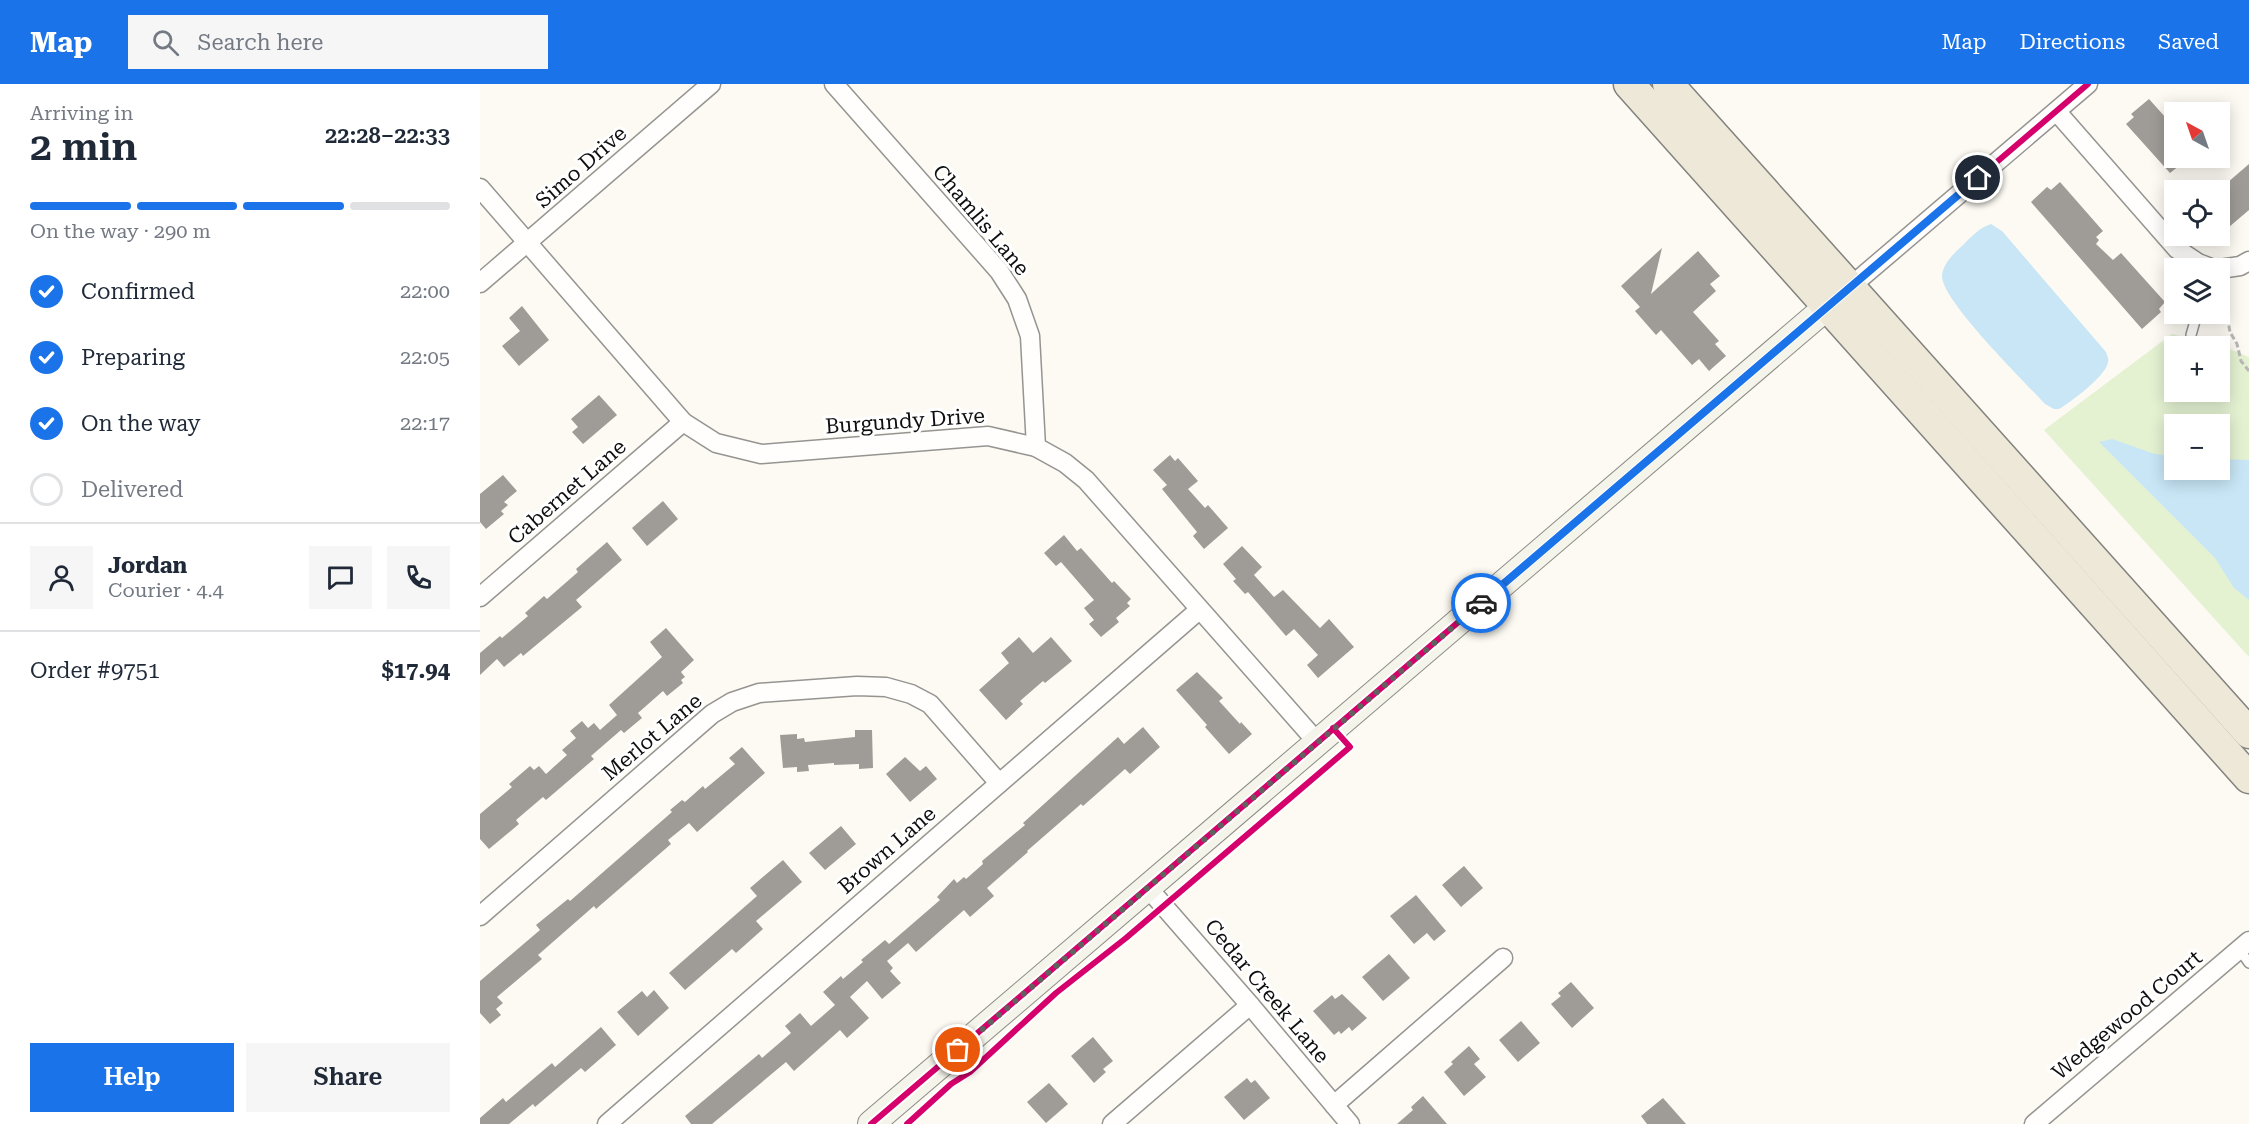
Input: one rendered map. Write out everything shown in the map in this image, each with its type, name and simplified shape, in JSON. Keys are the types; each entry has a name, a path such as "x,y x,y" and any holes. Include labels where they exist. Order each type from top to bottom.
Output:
{"main road":[{"path":"1629,84 2249,778"},
{"path":"1668,84 2249,733"}],"street":[{"name":"Simo Drive","path":"480,283 711,84"},
{"name":"Chamlis Lane","path":"834,84 999,272 1012,291 1030,336 1036,447"},
{"path":"871,1124 2088,84"},
{"path":"2057,112 2177,249 2189,258"},
{"name":"Burgundy Drive","path":"480,188 683,422 716,443 761,454 988,436 1036,447 1065,464 1086,480 1317,742"},
{"path":"2230,268 2240,266 2249,261"},
{"name":"Cabernet Lane","path":"480,597 683,422"},
{"name":"Brown Lane","path":"607,1124 1199,610"},
{"name":"Merlot Lane","path":"480,916 712,714 732,702 759,693 857,686 886,687 911,694 930,704 999,783"},
{"name":"Cedar Creek Lane","path":"1148,888 1350,1124"},
{"name":"Wedgewood Court","path":"2034,1124 2246,951"},
{"path":"1334,1105 1503,958"},
{"path":"1112,1124 1250,1005"}],"lane":[{"path":"2191,335 2194,324"}],"path":[{"path":"2229,324 2241,361 2249,371"}],"green space":[{"path":"2164,340 2164,402 2230,402 2230,349 2249,357 2249,657 2044,430"}],"water":[{"path":"1991,224 2002,231 2106,352 2108,362 2102,374 2059,409 2045,404 1969,322 1946,288 1942,276 1944,267 1955,252 1975,233"},
{"path":"2112,439 2164,455 2164,480 2230,480 2230,459 2249,460 2249,600 2234,588 2215,558 2099,442"}],"building":[{"path":"2149,99 2164,116 2164,166 2126,124 2134,117 2131,114"},
{"path":"2249,164 2249,210 2230,226 2230,180"},
{"path":"2166,168 2176,168 2170,173"},
{"path":"2060,182 2103,231 2096,237 2099,240 2096,244 2113,260 2121,253 2164,301 2159,309 2161,312 2142,329 2031,202 2047,187 2051,190"},
{"path":"1662,248 1651,294 1698,251 1720,276 1710,284 1716,291 1693,312 1719,341 1715,344 1726,356 1709,371 1699,359 1692,365 1661,330 1656,335 1635,311 1640,307 1621,286"},
{"path":"522,306 549,340 519,366 502,346 520,331 509,318"},
{"path":"599,395 617,415 583,444 572,432 578,427 571,419"},
{"path":"1170,455 1175,461 1178,458 1198,481 1188,489 1205,508 1208,505 1228,528 1204,549 1193,536 1197,532 1162,489 1167,485 1153,470"},
{"path":"503,475 517,491 504,502 508,505 501,511 504,514 486,529 480,522 480,494"},
{"path":"663,501 678,519 647,546 632,528"},
{"path":"1064,535 1077,551 1081,548 1112,583 1114,581 1131,599 1127,603 1130,606 1116,618 1119,622 1101,637 1089,624 1094,620 1084,608 1094,600 1061,562 1056,566 1044,553"},
{"path":"607,542 622,560 576,600 582,607 523,656 521,653 504,667 497,659 480,675 480,653 528,616 525,613 544,596 547,599"},
{"path":"1242,546 1262,567 1254,575 1274,597 1283,590 1320,628 1329,619 1354,647 1318,678 1307,665 1318,655 1294,629 1286,636 1248,592 1245,594 1233,581 1236,579 1223,564"},
{"path":"666,628 694,660 681,672 685,677 681,680 683,683 667,696 663,691 638,713 642,718 624,733 621,730 591,756 594,759 546,800 543,797 516,820 519,824 489,849 480,839 480,814 512,787 509,784 530,766 534,770 539,766 546,774 567,755 562,750 576,738 570,731 582,721 588,728 594,723 600,730 617,715 609,705 662,657 650,642"},
{"path":"1019,637 1033,653 1051,637 1072,661 1045,683 1043,681 1020,701 1023,704 1006,720 979,690 1009,663 1001,653"},
{"path":"1197,672 1223,698 1219,701 1252,734 1229,754 1176,690"},
{"path":"1143,727 1160,747 1130,774 1125,769 1027,851 987,888 994,896 970,917 964,910 916,952 908,943 887,961 893,968 890,971 901,983 882,999 867,981 850,997 869,1018 847,1038 840,1030 794,1071 786,1062 712,1124 691,1124 685,1116 759,1054 762,1058 791,1033 785,1026 800,1013 811,1026 835,1005 823,992 841,976 843,979 885,940 889,944 940,900 937,897 954,879 957,883 964,877 966,879 983,864 982,861 1025,825 1023,823 1118,737 1124,744"},
{"path":"855,730 872,730 873,768 859,769 859,764 834,765 834,763 808,765 809,771 797,772 797,767 783,768 780,735 797,734 797,739 804,738 805,742 855,737"},
{"path":"742,747 765,773 697,832 689,823 668,840 671,844 596,909 594,906 538,955 542,959 497,997 503,1003 496,1009 501,1015 490,1024 480,1013 480,981 540,930 536,925 568,899 570,901 672,812 670,810 682,800 685,802 703,786 705,789 735,764 729,758"},
{"path":"905,757 920,771 926,766 937,779 910,802 886,774"},
{"path":"841,826 856,844 825,870 809,853"},
{"path":"783,860 802,882 756,921 763,929 736,953 732,949 685,990 669,973 757,896 750,888"},
{"path":"1464,866 1483,888 1461,907 1442,885"},
{"path":"1416,895 1446,931 1434,941 1427,933 1414,944 1390,916"},
{"path":"1389,954 1410,978 1383,1001 1362,977"},
{"path":"1571,982 1594,1008 1572,1028 1551,1004 1561,996 1558,993"},
{"path":"654,990 669,1008 638,1036 617,1012 642,991 647,997"},
{"path":"1342,994 1367,1018 1352,1031 1349,1027 1341,1034 1339,1031 1334,1035 1313,1011 1332,995 1335,999"},
{"path":"1521,1021 1540,1043 1518,1062 1499,1040"},
{"path":"601,1027 616,1045 585,1072 581,1068 535,1107 533,1104 509,1124 480,1124 480,1118 503,1098 506,1102 552,1063 555,1067"},
{"path":"1093,1037 1113,1061 1103,1069 1106,1072 1094,1083 1071,1056"},
{"path":"1469,1046 1480,1059 1474,1064 1486,1077 1464,1096 1444,1072 1453,1064 1451,1062"},
{"path":"1247,1078 1251,1083 1255,1080 1270,1098 1244,1120 1224,1097"},
{"path":"1049,1083 1068,1104 1046,1123 1027,1102"},
{"path":"1423,1096 1447,1124 1397,1124 1413,1110 1411,1107"},
{"path":"1663,1098 1686,1124 1647,1124 1641,1116"}],"cycle path":[{"path":"871,1124 2088,84"},
{"path":"907,1124 951,1084 970,1072 1056,993 1126,938 1350,747 1333,728"}],"way so far":[{"path":"958,1050 1481,603"}],"route":[{"path":"1481,603 1978,178"}]}
